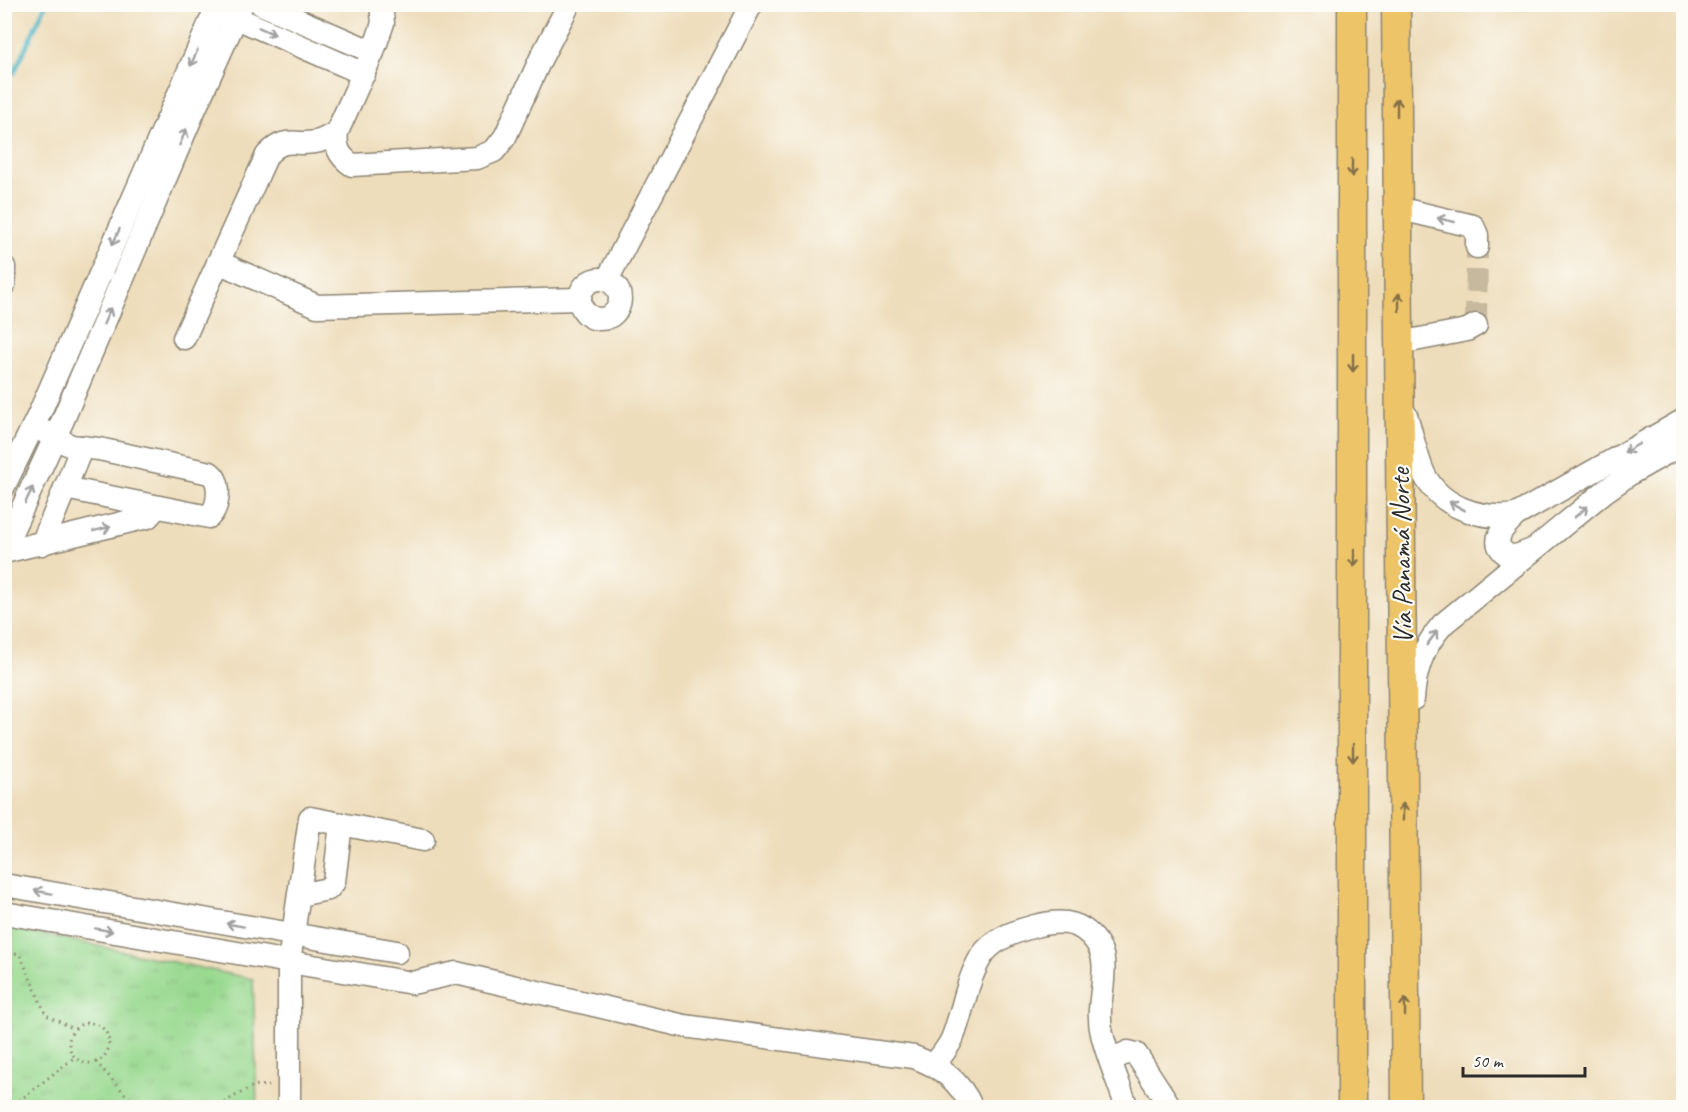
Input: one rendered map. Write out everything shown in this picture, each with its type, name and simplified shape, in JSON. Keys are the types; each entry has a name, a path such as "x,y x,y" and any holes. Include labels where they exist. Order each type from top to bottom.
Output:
{"main road":[{"name":"Vía Panamá Norte","path":"1352,4 1352,1107"},
{"name":"Vía Panamá Norte","path":"1396,4 1406,1107"}],"street":[{"path":"261,4 373,52"},
{"path":"381,4 383,23 364,74 337,132 338,152 352,165 477,158 494,151 505,137 568,4"},
{"path":"607,280 751,5"},
{"path":"228,9 364,74"},
{"path":"4,486 228,9"},
{"path":"4,550 59,430 193,113 228,9"},
{"path":"184,338 267,155 275,147 286,143 314,142 337,132"},
{"path":"1397,208 1473,226 1477,235 1477,248"},
{"path":"219,262 317,306 580,299"},
{"path":"4,267 4,284"},
{"path":"607,280 619,292 620,301 617,310 603,320 594,319 586,315 581,308 581,291 592,281 607,280"},
{"path":"1399,343 1467,330 1476,325"},
{"path":"1400,391 1424,473 1441,495 1464,510 1477,514 1490,516 1516,514"},
{"path":"37,419 59,430 70,446 90,448 210,473 216,477 218,484 214,512 209,517 65,488"},
{"path":"1535,549 1514,556 1504,553 1498,545 1499,535 1516,514 1683,420"},
{"path":"1403,732 1412,715 1417,669 1425,648 1443,624 1613,486 1683,442"},
{"path":"42,544 65,488 90,448"},
{"path":"4,550 42,544 148,517 157,507"},
{"path":"289,1096 289,962 310,818 423,840"},
{"path":"298,895 328,888 334,882 341,824"},
{"path":"4,885 397,952"},
{"path":"4,913 412,983 456,973 684,1026 914,1057 934,1065 952,1077 972,1107"},
{"path":"934,1065 951,1041 973,973 982,955 998,941 1020,930 1056,922 1079,926 1094,936 1103,952 1104,970 1100,1016 1102,1034 1127,1107"},
{"path":"1405,1040 1415,1059 1419,1107"},
{"path":"1111,1060 1128,1052 1136,1054 1171,1107"}],"path":[{"path":"4,949 20,955 46,1016 74,1029"},
{"path":"87,1023 101,1026 109,1038 107,1053 96,1062 85,1063 75,1057 69,1043 74,1029 87,1023"},
{"path":"10,1107 75,1057"},
{"path":"96,1062 138,1107"},
{"path":"214,1107 255,1085 289,1096"}],"green space":[{"path":"5,926 253,979 257,1107 5,1107"}],"waterway":[{"path":"4,75 14,73 46,4"}],"tunnel":[{"path":"1476,325 1477,247"}]}
